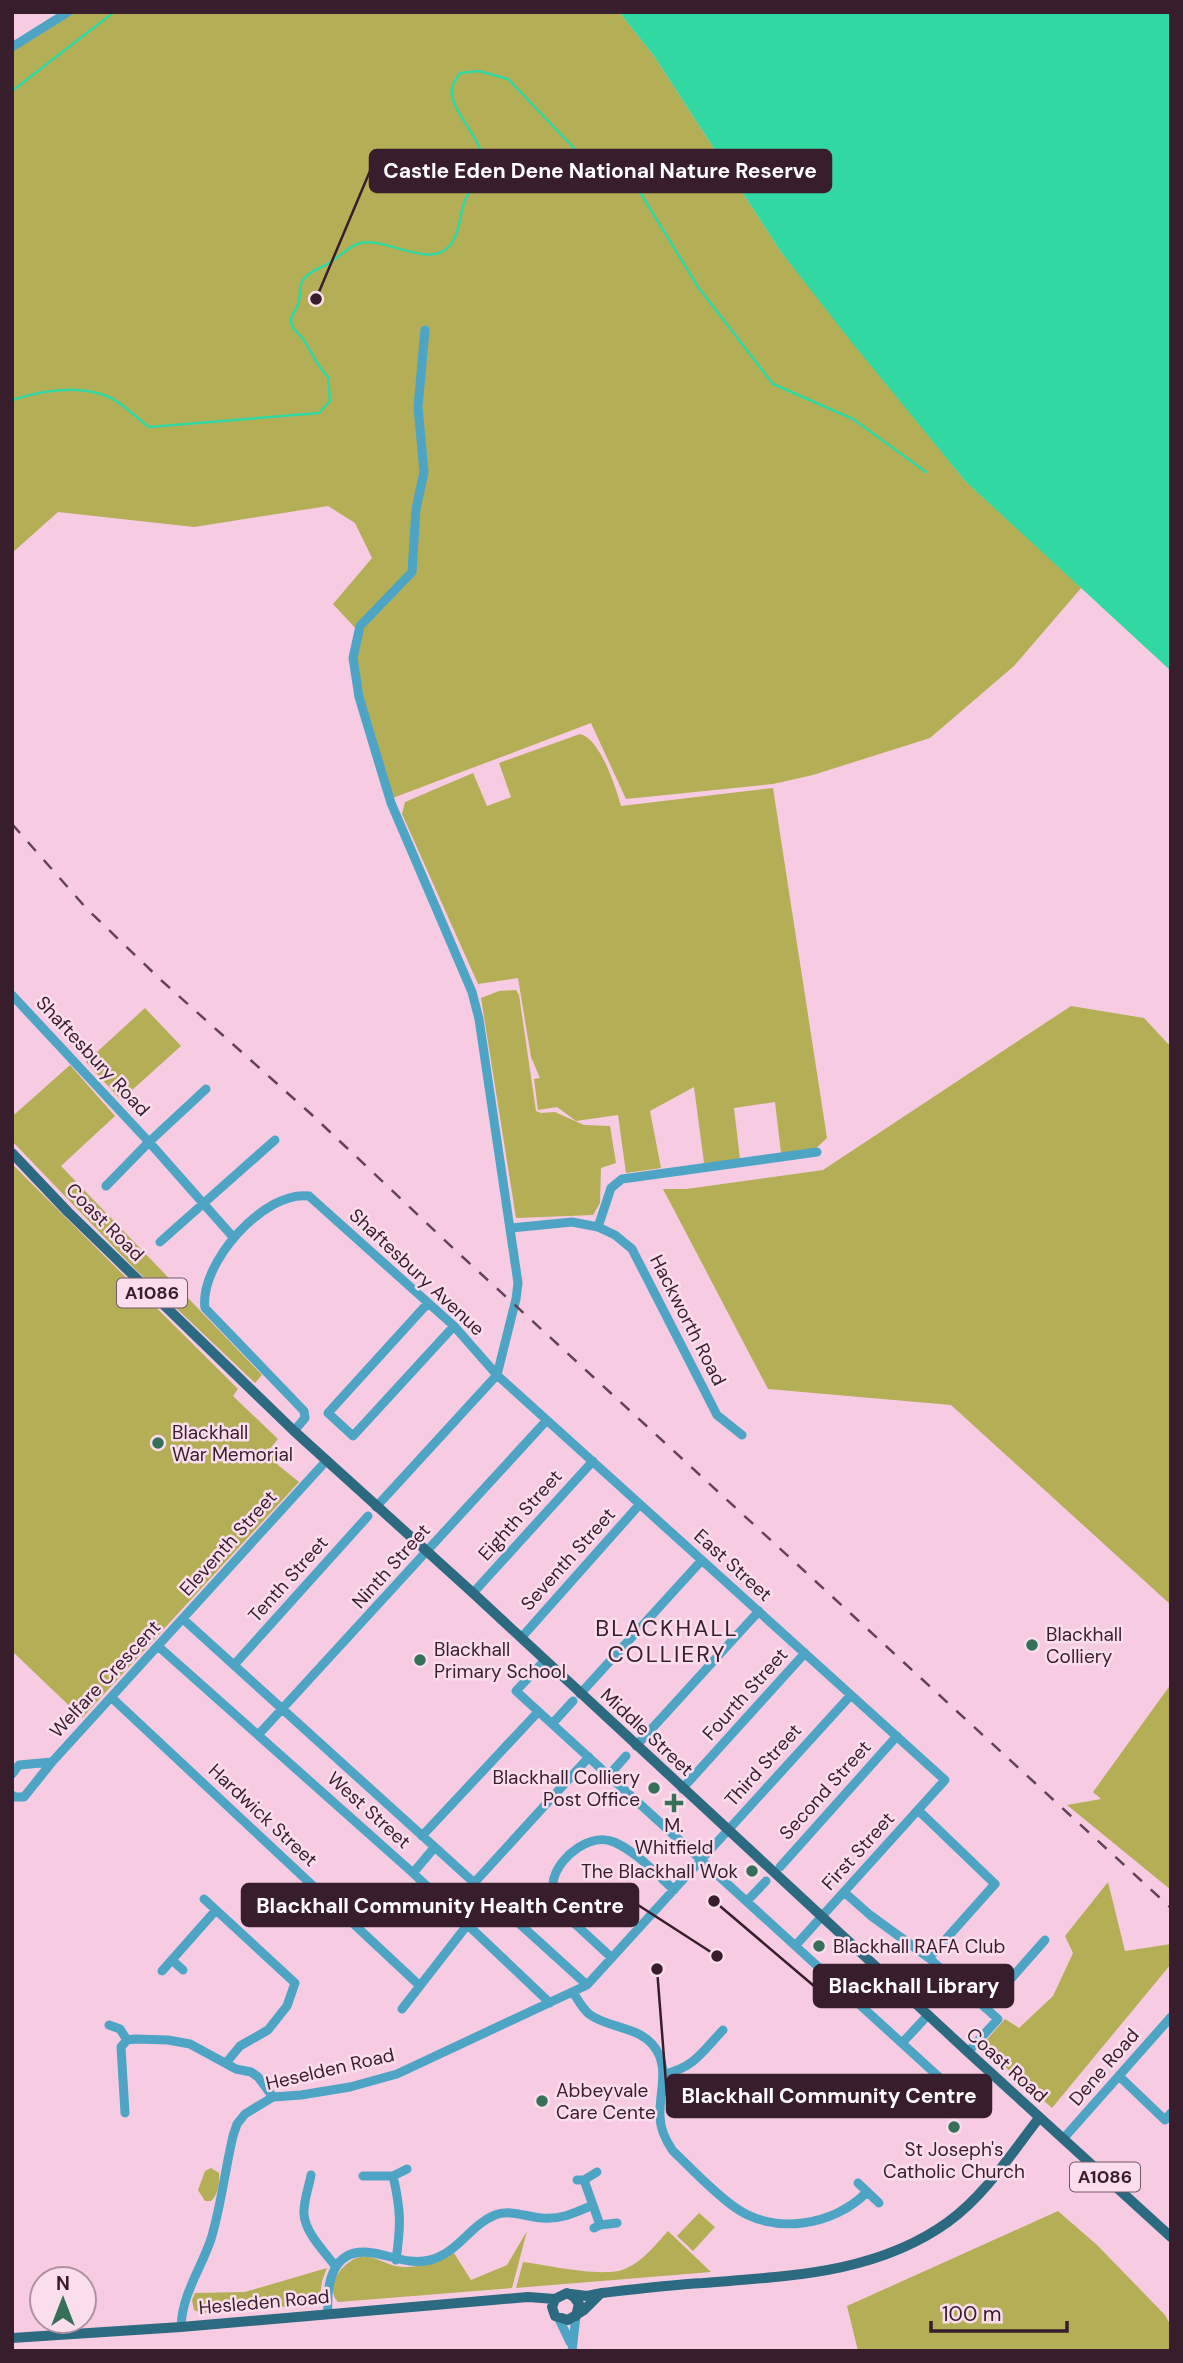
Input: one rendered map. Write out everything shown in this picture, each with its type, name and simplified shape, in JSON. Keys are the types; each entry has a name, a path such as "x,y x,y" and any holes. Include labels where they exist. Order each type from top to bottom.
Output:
{"main road":[{"name":"Coast Road","path":"12,1153 68,1212 295,1431"},
{"name":"Middle Street","path":"295,1431 545,1660 577,1697 636,1746 822,1917"},
{"name":"Coast Road","path":"822,1917 1171,2237"},
{"path":"556,2315 555,2298 562,2294 587,2296 812,2273 852,2266 891,2253 947,2222 970,2203 993,2179 1039,2118"},
{"path":"518,2298 568,2320 602,2293"},
{"path":"571,2294 579,2304 576,2316"},
{"name":"Hesleden Road","path":"12,2338 181,2327 518,2298 555,2298"}],"street":[{"path":"12,47 68,12"},
{"path":"376,1507 497,1375 519,1283 479,1019 472,992 391,803 359,697 353,658 360,625 412,572 416,509 424,472 418,407 425,330"},
{"name":"Shaftesbury Road","path":"12,995 233,1237"},
{"name":"Shaftesbury Road","path":"106,1186 206,1089"},
{"path":"160,1242 275,1140"},
{"path":"511,1228 572,1222 598,1227 611,1188 622,1179 817,1152"},
{"name":"Shaftesbury Avenue","path":"233,1237 278,1203 299,1195 309,1196 454,1326 497,1375"},
{"name":"Hackworth Road","path":"598,1227 615,1235 632,1249 717,1415 742,1435"},
{"path":"233,1237 214,1268 203,1295 205,1308 299,1404 305,1419 295,1431"},
{"path":"428,1303 328,1413 345,1429 354,1436 454,1326"},
{"name":"East Street","path":"497,1375 945,1780"},
{"name":"Ninth Street","path":"259,1734 547,1420"},
{"name":"Eleventh Street","path":"183,1619 327,1460"},
{"name":"Eighth Street","path":"473,1593 593,1461"},
{"name":"Seventh Street","path":"521,1638 640,1504"},
{"name":"Tenth Street","path":"234,1665 368,1516"},
{"path":"552,1724 702,1560"},
{"path":"636,1746 759,1611"},
{"path":"183,1619 587,1985"},
{"name":"Welfare Crescent","path":"12,1795 24,1797 52,1762 183,1619"},
{"name":"West Street","path":"159,1647 413,1873 550,2003"},
{"name":"Fourth Street","path":"682,1788 805,1653"},
{"path":"545,1660 516,1691 951,2088"},
{"name":"Third Street","path":"702,1859 851,1695"},
{"name":"Hardwick Street","path":"112,1698 420,1986"},
{"path":"422,1836 538,1712"},
{"name":"Second Street","path":"780,1867 897,1736"},
{"path":"609,1775 625,1756"},
{"path":"474,1883 589,1757"},
{"name":"Welfare Crescent","path":"12,1774 19,1765 52,1762"},
{"name":"First Street","path":"796,1945 945,1780"},
{"path":"918,1810 995,1884 929,1958"},
{"path":"612,1958 560,1910 555,1899 553,1878 568,1854 591,1840 612,1841 635,1855 674,1890"},
{"path":"413,1873 434,1848"},
{"name":"Heselden Road","path":"181,2327 181,2312 211,2239 237,2124 245,2114 273,2097 350,2087 397,2074 587,1985 702,1859"},
{"path":"747,1901 766,1881"},
{"path":"844,1892 870,1915 929,1958 998,2020 968,2052"},
{"path":"204,1899 295,1983 287,2006 268,2030 240,2046 226,2063"},
{"path":"162,1972 216,1910"},
{"path":"402,2010 467,1924"},
{"path":"985,2008 1045,1940"},
{"path":"172,1960 183,1970"},
{"path":"573,1992 590,2014 638,2034 652,2044 662,2061 664,2074 660,2114 667,2144 734,2207 751,2216 793,2224 836,2214 854,2206 867,2192"},
{"path":"902,2042 928,2015"},
{"name":"Dene Road","path":"1063,2140 1171,2017"},
{"path":"109,2025 120,2029 127,2040"},
{"path":"664,2074 680,2071 690,2065 723,2030"},
{"path":"125,2113 121,2047 127,2040 168,2040 190,2044 258,2077 273,2097"},
{"path":"1119,2076 1165,2119 1171,2113"},
{"path":"363,2176 393,2176 407,2169"},
{"path":"597,2172 581,2180 593,2205 597,2226 617,2223"},
{"path":"393,2176 401,2224 396,2260"},
{"path":"297,2180 310,2179 304,2213 307,2224 335,2267"},
{"path":"858,2183 879,2203"},
{"path":"328,2314 327,2291 335,2267 345,2258 370,2252 396,2260 422,2262 444,2255 492,2216 505,2212 558,2218 593,2205"},
{"path":"556,2315 572,2348"},
{"path":"572,2348 576,2316"}],"shaded area":[{"path":"68,12 619,12 654,56 781,252 966,482 1082,587 1014,666 930,738 813,775 773,784 626,799 591,723 390,799 353,658 358,631 333,604 372,558 355,523 328,506 194,527 58,512 12,553 12,47"},
{"path":"619,12 1171,12 1171,671 966,482 781,252 654,56"},
{"path":"580,734 594,744 600,754 621,806 773,788 827,1138 814,1150 781,1153 775,1102 734,1108 740,1159 704,1163 694,1087 650,1111 661,1168 626,1173 618,1115 576,1121 557,1107 538,1110 534,1079 540,1078 531,1057 518,978 478,984 402,814 405,802 473,773 487,806 511,797 499,763"},
{"path":"516,990 519,995 536,1111 555,1112 584,1125 610,1126 616,1163 601,1168 600,1203 593,1215 516,1218 481,998 499,991"},
{"path":"1071,1006 1144,1018 1171,1047 1171,1605 951,1405 768,1389 663,1189 686,1189 823,1170"},
{"path":"145,1008 181,1046 121,1100 86,1062"},
{"path":"70,1065 115,1116 61,1166 262,1375 255,1383 134,1268 12,1141 12,1112 15,1114"},
{"path":"12,1164 238,1389 233,1396 278,1439 269,1450 278,1465 299,1482 82,1718 12,1651"},
{"path":"1171,1684 1171,1890 1067,1805 1101,1799 1093,1792"},
{"path":"1108,1882 1125,1951 1171,1944 1171,1964 1052,2108 981,2046 1005,2019 1019,2028 1053,1996 1073,1953 1065,1936"},
{"path":"211,2168 219,2173 219,2184 211,2201 205,2201 198,2190 205,2171"},
{"path":"1058,2211 1097,2245 1165,2315 1171,2326 1171,2351 858,2351 847,2306"},
{"path":"699,2213 715,2227 693,2251 677,2236"},
{"path":"527,2231 512,2288 338,2302 334,2296 337,2275 354,2259 374,2258 396,2266 411,2267 454,2253 471,2280 507,2265"},
{"path":"668,2231 711,2272 516,2288 523,2262 591,2272 618,2271 639,2261"},
{"path":"327,2268 319,2304 201,2313 194,2310 192,2300 195,2293 245,2292"}],"waterway":[{"path":"12,91 114,12"},
{"path":"12,400 48,391 97,393 114,400 149,427 319,413 330,401 328,377 291,324 300,298 301,283 312,272 360,243 384,244 423,254 436,254 446,249 454,239 464,203 483,166 481,151 459,113 452,96 452,88 460,73 479,71 508,79 593,168 630,176 698,287 773,384 853,419 926,472"}],"railway":[{"path":"12,824 87,909 162,981 311,1114 454,1249 1171,1908"}],"place":[{"name":"Castle Eden Dene National Nature Reserve","path":"316,299"},
{"name":"Blackhall War Memorial","path":"158,1443"},
{"name":"Blackhall Colliery","path":"1032,1645"},
{"name":"Blackhall Primary School","path":"420,1660"},
{"name":"Blackhall Colliery Post Office","path":"654,1788"},
{"name":"M. Whitfield","path":"674,1803"},
{"name":"The Blackhall Wok","path":"752,1871"},
{"name":"Blackhall Library","path":"714,1901"},
{"name":"Blackhall RAFA Club","path":"819,1946"},
{"name":"Blackhall Community Health Centre","path":"717,1956"},
{"name":"Blackhall Community Centre","path":"657,1969"},
{"name":"Abbeyvale Care Cente","path":"542,2101"},
{"name":"St Joseph's Catholic Church","path":"954,2127"}],"district":[{"name":"BLACKHALL COLLIERY","path":"667,1641"}]}
